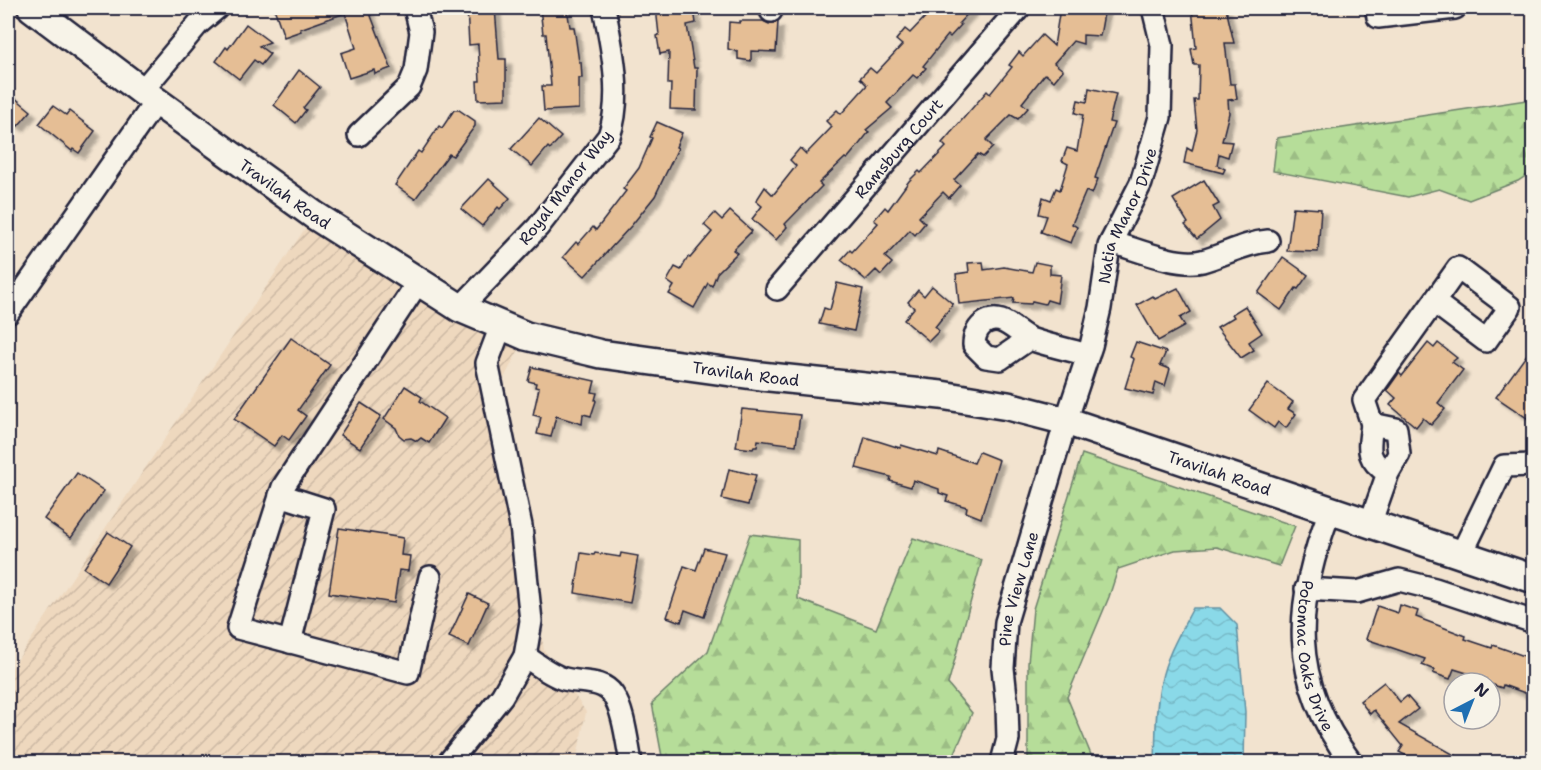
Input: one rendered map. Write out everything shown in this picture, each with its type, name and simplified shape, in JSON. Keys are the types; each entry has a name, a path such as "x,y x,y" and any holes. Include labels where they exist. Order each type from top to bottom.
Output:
{"main road":[{"name":"Travilah Road","path":"32,8 314,215 460,308 526,336 601,354 760,376 940,394 1008,406 1066,421 1533,579"}],"street":[{"path":"8,313 198,24 217,8"},
{"path":"359,135 408,87 416,70 421,32 415,8"},
{"name":"Royal Manor Way","path":"460,308 538,227 609,135 615,119 614,59 604,8"},
{"name":"Ramsburg Court","path":"777,289 1019,8"},
{"name":"Natia Manor Drive","path":"1066,421 1088,355 1100,308 1111,242 1141,183 1160,117 1162,45 1153,8"},
{"path":"1376,8 1378,17 1455,8"},
{"path":"1111,242 1178,261 1191,262 1202,261 1247,244 1268,241"},
{"path":"418,282 283,487 238,628 408,673 430,577"},
{"path":"1388,473 1376,466 1368,452 1372,424 1364,400 1434,302"},
{"path":"449,762 502,696 525,656 531,621 521,526 488,363 501,326"},
{"path":"1029,339 1088,355"},
{"name":"Pine View Lane","path":"1002,762 1008,739 1003,668 1006,622 1066,421"},
{"path":"1370,524 1388,473 1399,454 1396,429 1372,424"},
{"path":"1461,555 1504,466 1533,465"},
{"path":"280,495 324,509 290,642"},
{"name":"Potomac Oaks Drive","path":"1330,510 1316,546 1306,589 1302,636 1317,705 1337,744 1351,762"},
{"path":"1306,589 1356,592 1399,580 1435,589 1533,622"},
{"path":"525,656 562,678 606,687 613,694 619,708 632,762"}],"shaded area":[{"path":"314,215 526,336 500,386 544,650 586,712 576,762 8,762 8,674"}],"green space":[{"path":"1533,99 1533,171 1518,181 1469,200 1439,189 1408,197 1273,171 1277,138"},
{"path":"1082,454 1295,526 1279,566 1217,547 1175,550 1118,569 1109,597 1067,697 1094,762 1028,762 1028,663 1033,609"},
{"path":"750,534 798,540 798,599 876,629 913,538 982,560 948,684 972,713 951,762 916,762 899,758 894,762 663,762 652,703 708,651"}],"water":[{"path":"1193,608 1220,608 1237,625 1245,712 1244,762 1155,762 1157,712 1163,672 1174,644"}],"building":[{"path":"274,8 368,8 391,68 375,74 374,70 349,78 341,53 356,48 345,13 284,37"},
{"path":"467,8 495,8 499,59 506,59 506,99 478,100 477,81 480,81 478,44 469,45"},
{"path":"540,8 567,8 570,27 574,27 579,62 581,62 579,109 544,111 542,86 551,86 546,34 543,34"},
{"path":"656,8 694,10 696,23 687,25 694,68 697,68 696,110 670,109 669,52 660,54"},
{"path":"934,8 973,8 959,23 961,25 950,37 948,35 923,66 926,68 917,78 913,75 887,103 892,108 866,130 869,132 847,159 845,158 819,183 822,186 785,224 787,227 776,240 752,219 762,206 756,201 765,187 773,195 796,166 790,160 800,148 806,154 832,127 826,121 837,110 841,114 867,85 860,78 870,68 876,73 902,45 896,40 905,29 910,33"},
{"path":"1060,8 1105,8 1100,36 1083,35 1083,44 1073,41 1054,63 1063,70 1054,81 1045,74 1022,103 1028,108 1018,119 1011,115 986,140 993,147 983,157 978,154 954,180 960,185 949,198 943,192 919,217 925,223 915,235 910,230 885,257 892,263 881,275 876,270 866,280 841,260 850,250 852,252 878,223 874,220 885,207 888,210 909,181 919,171 921,173 946,147 942,143 987,91 990,94 1012,67 1009,65 1019,52 1023,56 1042,35 1054,46"},
{"path":"1192,8 1226,8 1234,43 1225,43 1230,84 1235,84 1237,99 1228,100 1229,113 1222,141 1232,142 1228,157 1219,154 1217,165 1225,169 1223,173 1184,163 1187,148 1192,151 1197,130 1194,100 1198,100 1199,65 1194,65 1191,49 1196,48"},
{"path":"740,21 763,21 769,24 778,22 776,52 751,51 751,61 738,59 738,52 728,49 729,22 740,23"},
{"path":"246,24 270,42 259,46 270,54 261,65 254,60 239,79 216,61"},
{"path":"299,70 320,87 303,108 306,110 296,123 274,105"},
{"path":"1089,88 1116,94 1109,122 1114,123 1095,178 1098,179 1092,194 1086,191 1072,224 1077,227 1071,243 1041,232 1047,216 1039,214 1043,197 1051,200 1056,188 1060,190 1068,164 1062,161 1067,148 1077,151 1083,115 1075,113 1078,100 1087,102"},
{"path":"8,92 31,111 18,126 8,118"},
{"path":"53,106 66,115 69,111 95,131 79,153 73,149 72,151 39,124"},
{"path":"454,110 459,110 475,121 475,126 453,156 449,154 415,199 395,185 418,151 421,153 439,126 442,128"},
{"path":"539,118 561,137 550,149 548,147 532,166 511,149"},
{"path":"657,122 682,133 676,147 678,148 655,196 585,276 563,257 593,227 596,230 626,191 623,189 639,168"},
{"path":"489,179 510,198 500,209 498,207 482,226 461,209"},
{"path":"1204,180 1219,204 1213,207 1220,220 1197,239 1185,225 1188,223 1173,199"},
{"path":"1293,207 1321,209 1318,252 1287,251"},
{"path":"730,211 752,231 733,250 737,253 717,273 712,286 708,283 694,308 669,294 674,286 667,281 675,267 681,270 688,257 690,258 712,232 704,225 715,213 722,220"},
{"path":"1283,257 1308,275 1281,310 1258,293"},
{"path":"983,262 984,270 1004,267 1032,272 1035,262 1050,265 1050,274 1061,275 1057,303 1047,300 1045,304 1032,301 1031,304 1013,303 1014,298 959,304 956,274 969,272 968,263"},
{"path":"837,283 863,289 854,331 819,324 824,308 830,310"},
{"path":"932,286 953,304 935,327 939,331 929,341 904,320 914,308 908,302 918,290 924,296"},
{"path":"1178,288 1191,312 1180,318 1185,326 1158,341 1137,305 1153,296 1155,299"},
{"path":"1245,306 1262,333 1249,342 1254,350 1241,358 1217,327 1234,317 1232,314"},
{"path":"291,338 330,365 298,410 306,416 289,440 282,435 274,446 234,419"},
{"path":"1136,342 1166,352 1160,365 1170,369 1165,386 1156,382 1153,395 1125,388 1134,359 1130,357"},
{"path":"1428,343 1434,348 1438,343 1457,358 1452,362 1463,370 1438,403 1445,409 1431,425 1423,418 1416,427 1390,405 1396,398 1387,390 1399,373 1402,376"},
{"path":"1533,346 1533,422 1496,397"},
{"path":"532,367 595,381 592,392 597,393 591,416 583,414 582,424 556,416 551,437 537,434 541,417 533,415 539,388 535,387 536,383 528,381"},
{"path":"1268,384 1293,402 1288,409 1296,414 1286,428 1278,422 1274,428 1249,410"},
{"path":"405,386 422,397 420,401 445,418 429,443 421,438 417,441 411,438 404,439 396,428 384,419"},
{"path":"361,403 381,416 360,448 340,435"},
{"path":"742,409 800,415 796,445 758,440 757,447 753,449 736,447"},
{"path":"865,437 900,448 901,445 938,456 939,451 974,463 979,452 999,460 981,518 966,512 967,507 946,501 948,496 939,493 939,489 913,480 911,487 890,481 891,477 856,468"},
{"path":"729,469 756,475 748,505 722,499"},
{"path":"77,473 104,491 71,538 44,519"},
{"path":"339,528 403,538 401,555 410,556 408,571 399,570 394,603 329,593"},
{"path":"108,532 130,547 106,583 84,568"},
{"path":"704,548 725,553 704,617 685,610 681,622 667,617 684,566 696,570"},
{"path":"581,553 620,557 621,553 638,556 630,603 575,593"},
{"path":"469,594 488,603 469,646 449,637"},
{"path":"1400,605 1418,611 1416,617 1466,636 1465,639 1492,648 1493,645 1533,659 1533,696 1503,685 1502,688 1502,671 1454,669 1453,671 1442,671 1442,676 1433,673 1435,670 1422,665 1425,659 1366,639 1377,606 1398,613"},
{"path":"1384,682 1400,702 1407,696 1418,709 1399,724 1467,762 1418,762 1399,752 1403,746 1374,710 1370,714 1360,701"}]}
